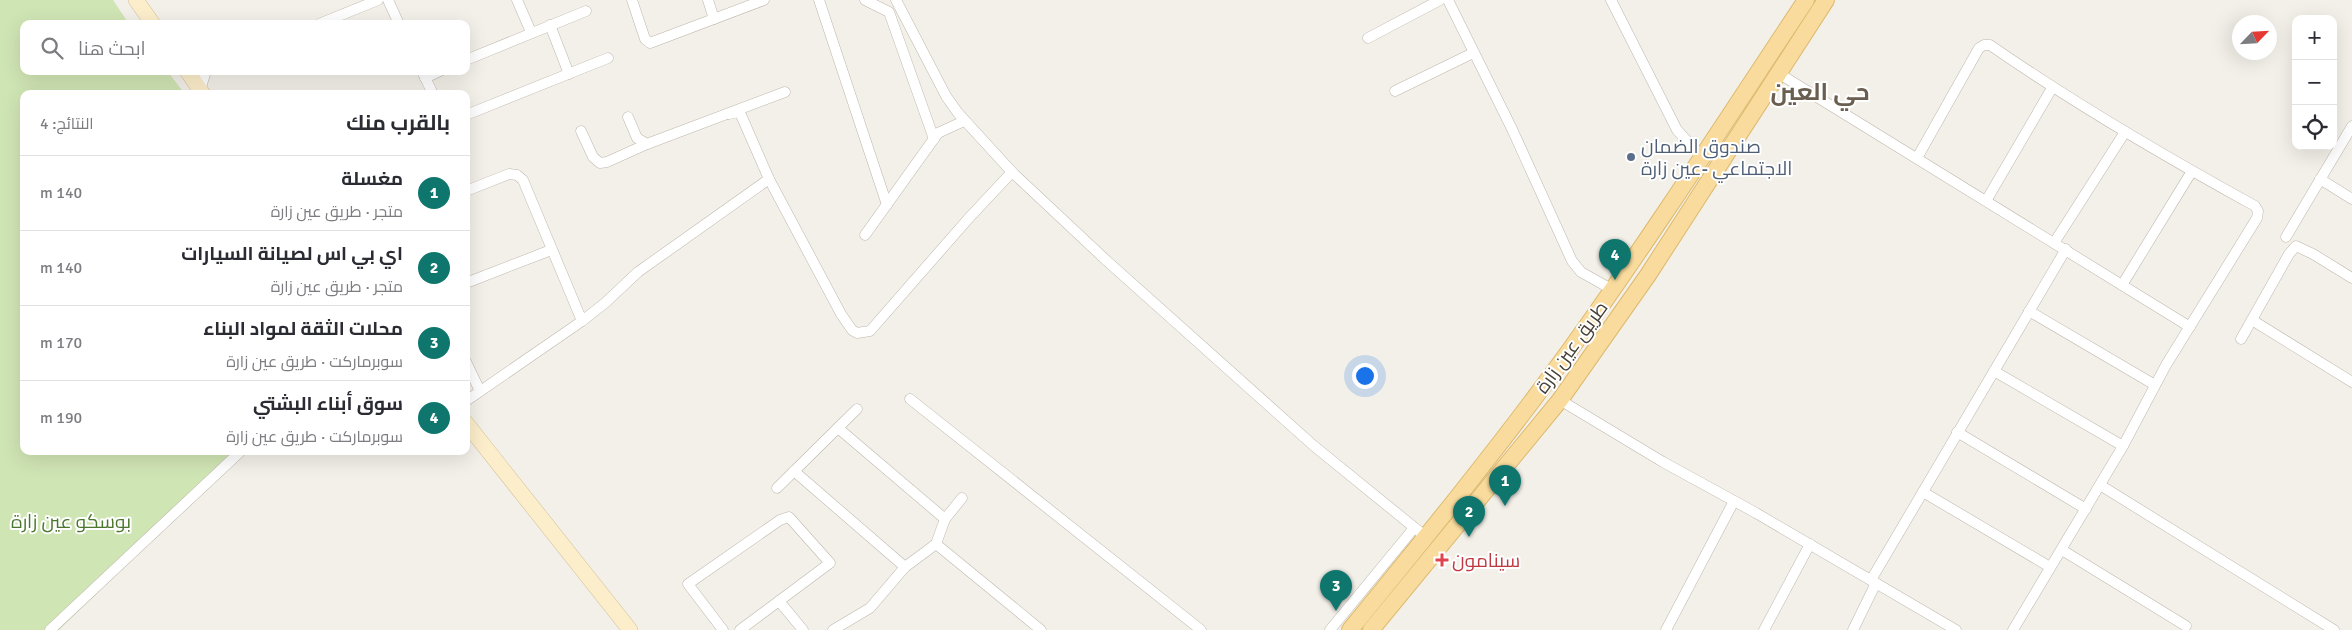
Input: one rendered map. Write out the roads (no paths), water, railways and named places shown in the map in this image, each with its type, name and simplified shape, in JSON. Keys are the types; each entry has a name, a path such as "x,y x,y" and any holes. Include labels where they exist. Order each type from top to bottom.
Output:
{"main road":[{"path":"136,0 150,20"},
{"name":"طريق عين زارة","path":"1350,630 1420,532 1509,432 1613,290 1806,0"},
{"name":"طريق عين زارة","path":"1379,627 1560,400 1648,275 1826,0"},
{"path":"190,75 201,90"},
{"path":"470,428 630,630"}],"street":[{"path":"329,20 378,0"},
{"path":"388,0 397,20"},
{"path":"517,0 531,32"},
{"path":"632,0 646,42 650,43 764,0"},
{"path":"708,0 714,19"},
{"path":"818,0 887,205"},
{"path":"865,0 890,12 934,139"},
{"path":"896,0 946,96 964,120 1012,172 1107,261 1307,439 1420,532 1330,630"},
{"path":"1368,38 1440,0"},
{"path":"1448,0 1512,129 1572,261 1581,272 1613,290"},
{"path":"1612,0 1677,130 1702,156"},
{"path":"470,58 586,11"},
{"path":"550,25 569,74"},
{"path":"1917,158 1981,46 1990,45 2052,88 2255,206 2258,211 2257,218 2190,327 2123,446 2014,630"},
{"path":"1395,91 1473,53"},
{"path":"470,113 608,58"},
{"path":"1778,73 2054,243 2066,248 2190,327"},
{"path":"202,90 205,75"},
{"path":"424,75 431,90"},
{"path":"1986,201 2052,88"},
{"path":"581,131 593,156 600,162 607,162 647,144 785,92"},
{"path":"729,114 738,112 741,115 769,179 842,314 852,330 857,333 870,331 968,219 1012,172"},
{"path":"628,116 637,138 647,144"},
{"path":"865,235 938,133 964,120"},
{"path":"2286,237 2352,126"},
{"path":"2054,243 2125,132"},
{"path":"2122,285 2192,171"},
{"path":"470,190 509,174 517,175 523,180 582,321"},
{"path":"470,398 582,321 605,304 638,272 769,179"},
{"path":"2320,179 2352,199"},
{"path":"2241,339 2288,254 2296,246 2352,278"},
{"path":"1853,630 1874,582 1923,492 2066,248"},
{"path":"470,281 552,250"},
{"path":"2029,311 2156,385"},
{"path":"2252,320 2352,382"},
{"path":"470,370 480,391"},
{"path":"1994,371 2123,446"},
{"path":"910,399 1200,630"},
{"path":"1560,400 1956,630"},
{"path":"778,488 857,409"},
{"path":"838,428 945,519"},
{"path":"1957,432 2086,509"},
{"path":"50,630 237,455"},
{"path":"794,471 905,568"},
{"path":"2100,484 2334,630"},
{"path":"1923,492 2050,567"},
{"path":"833,630 870,608 905,568 936,544 945,519 962,498"},
{"path":"1666,630 1734,501"},
{"path":"723,630 688,584 780,520 789,517 830,563 740,630"},
{"path":"936,544 1041,630"},
{"path":"1764,630 1810,544"},
{"path":"2062,550 2186,626"},
{"path":"780,601 803,630"}],"place":[{"name":"صندوق الضمان الاجتماعي -عين زارة","path":"1631,157"},
{"name":"سوق أبناء البشتي","path":"1615,280"},
{"name":"مغسلة","path":"1505,506"},
{"name":"اي بي اس لصيانة السيارات","path":"1469,537"},
{"name":"سينامون","path":"1442,560"},
{"name":"محلات الثقة لمواد البناء","path":"1336,611"}],"district":[{"name":"حي العين","path":"1820,92"}],"park label":[{"name":"بوسكو عين زارة","path":"71,521"}]}
